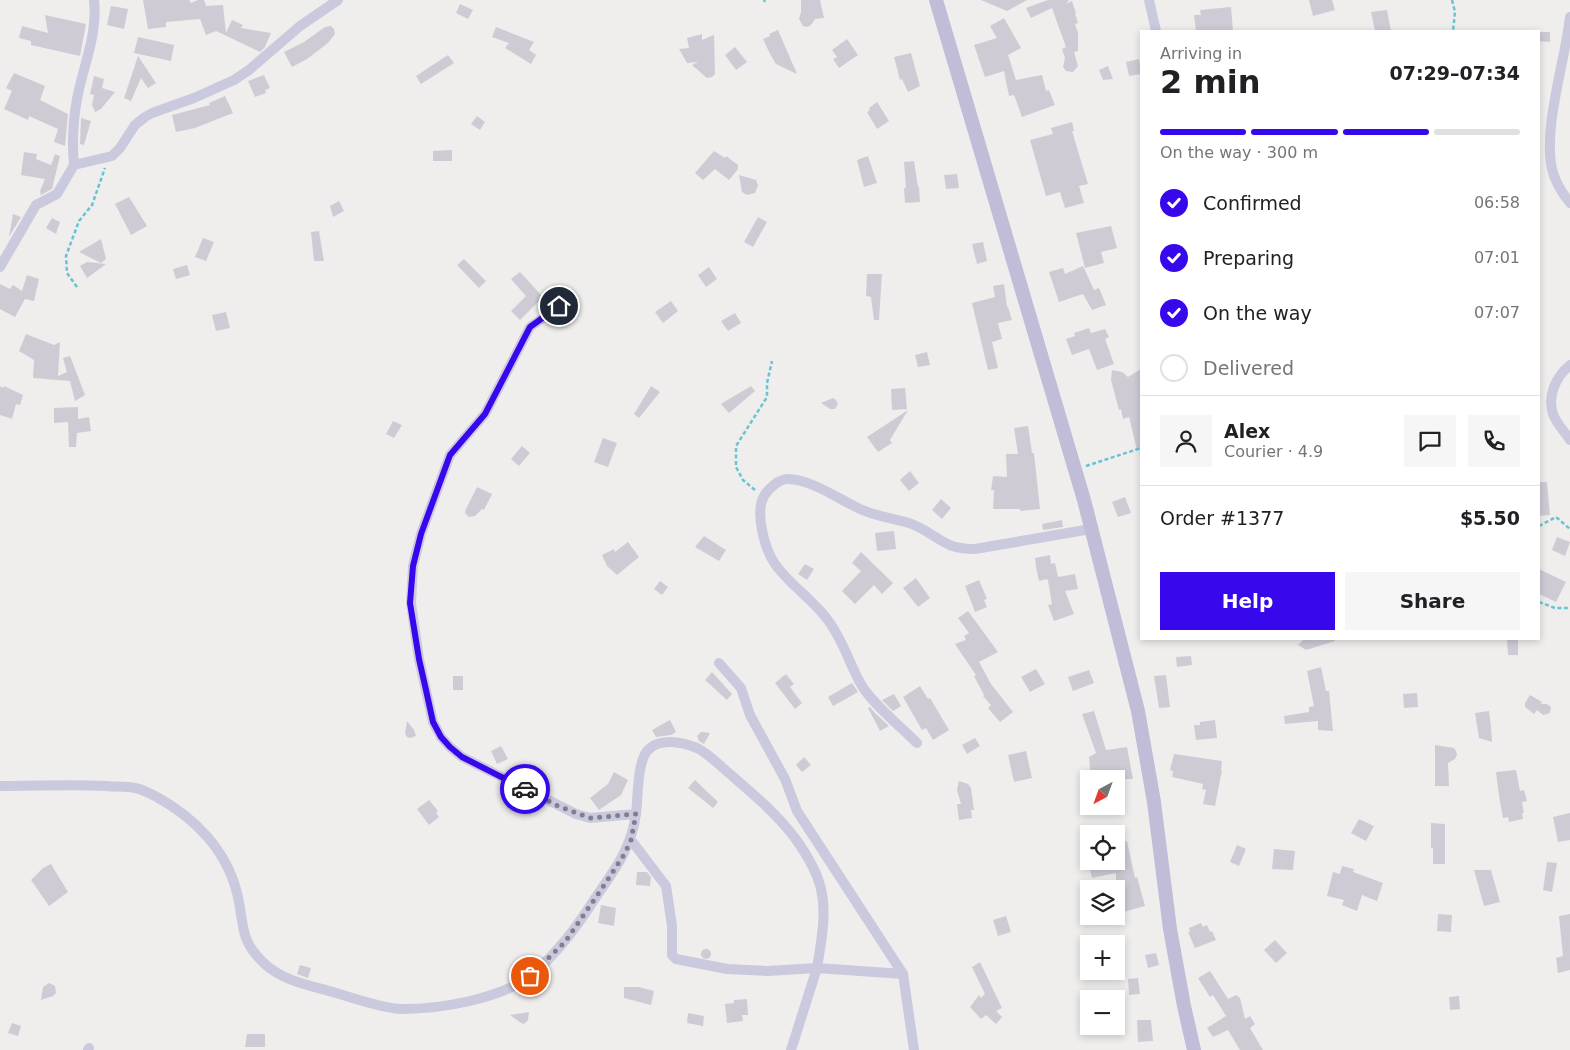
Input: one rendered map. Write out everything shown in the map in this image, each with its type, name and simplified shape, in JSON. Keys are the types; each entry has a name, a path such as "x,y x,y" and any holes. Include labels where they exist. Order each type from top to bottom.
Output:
{"street":[{"path":"0,267 36,205 57,194 74,165 73,141 77,100 90,53 96,10 94,0"},
{"path":"74,165 112,156 135,126 145,117 234,80 249,70 300,26 338,0"},
{"path":"936,0 1075,469 1138,711 1148,760 1170,929 1194,1050"},
{"path":"1149,0 1156,30"},
{"path":"1570,17 1552,118 1549,146 1552,170 1560,190 1570,203"},
{"path":"559,306 530,327 485,414 450,455 421,534 413,566 410,603 419,659 433,722 441,737 450,747 462,757 576,814 590,818 636,814"},
{"path":"1570,365 1558,378 1550,396 1553,414 1570,440"},
{"path":"917,743 863,688 854,672 839,635 826,618 775,563 759,518 761,502 766,493 780,481 788,479 808,483 860,509 877,516 910,523 953,546 961,548 974,549 1092,529"},
{"path":"719,663 741,688 750,715 785,779 797,811 903,974 914,1050"},
{"path":"0,786 89,785 136,788 154,795 185,814 210,839 226,862 237,892 244,936 255,954 266,966 277,974 289,979 353,998 401,1009 463,1003 504,990 530,976 565,942 625,853 631,840 636,814 642,759 648,750 657,744 667,741 697,748 758,798 778,818 796,840 811,864 821,889 824,919 817,968 791,1050"},
{"path":"631,840 666,886 672,926 672,955 676,959 727,969 767,971 817,968 903,974"}],"path":[{"path":"1452,0 1455,12 1453,30"},
{"path":"77,287 68,272 66,256 79,221 92,205 106,166 112,156"},
{"path":"766,493 753,490 743,480 736,467 736,446 767,397 767,383 772,360"},
{"path":"1075,469 1140,448"},
{"path":"1540,525 1556,517 1570,529"},
{"path":"1540,602 1555,608 1570,608"}],"building":[{"path":"143,0 189,0 191,3 204,0 206,6 223,5 226,33 232,20 243,25 241,28 271,33 265,47 260,52 216,31 206,35 200,19 166,22 166,27 148,29"},
{"path":"801,0 820,0 824,18 815,19 808,27 803,26 799,19"},
{"path":"981,0 1027,0 1007,11"},
{"path":"1048,0 1069,0 1066,4 1072,1 1078,23 1075,24 1078,33 1078,51 1074,52 1078,66 1073,72 1066,71 1063,67 1065,58 1062,49 1066,47 1052,8 1031,18 1026,8"},
{"path":"1309,0 1332,0 1335,10 1313,16"},
{"path":"460,4 473,10 468,19 456,13"},
{"path":"111,6 128,9 124,29 107,25"},
{"path":"1231,7 1233,30 1196,30 1194,15 1201,15 1200,10"},
{"path":"1387,10 1391,30 1375,30 1371,12"},
{"path":"45,15 86,24 80,56 31,45 31,41 19,38 22,26 48,33"},
{"path":"1004,18 1021,48 1008,55 1016,80 1042,75 1046,91 1049,90 1055,105 1022,117 1014,95 1009,96 1004,71 985,77 974,45 997,38 990,26"},
{"path":"331,26 335,34 328,43 307,59 292,67 284,52 304,42 325,27"},
{"path":"496,27 534,42 529,50 536,55 531,64 505,48 509,43 492,37"},
{"path":"778,30 797,74 776,64 763,39"},
{"path":"1540,32 1550,32 1550,42 1540,41"},
{"path":"702,34 702,40 714,35 715,74 707,78 692,65 698,62 687,63 679,49 689,48 687,38"},
{"path":"138,37 174,45 171,61 134,53"},
{"path":"847,39 858,55 839,68 833,59 837,57 832,50"},
{"path":"735,47 747,62 736,70 725,55"},
{"path":"911,53 920,86 908,92 902,79 900,80 894,57"},
{"path":"448,55 454,63 421,84 416,76"},
{"path":"138,56 156,83 148,88 141,78 131,101 124,98"},
{"path":"1139,59 1140,74 1129,76 1126,62"},
{"path":"1108,66 1113,79 1103,80 1099,70"},
{"path":"14,73 45,86 40,100 68,114 65,146 54,142 58,129 29,116 28,120 4,109 12,91 6,88"},
{"path":"264,75 270,88 265,90 266,93 255,97 248,81"},
{"path":"94,76 104,79 102,88 115,92 101,109 95,112 92,105 94,95 90,94"},
{"path":"225,96 233,113 195,128 176,132 172,115 210,105 209,103"},
{"path":"877,102 889,121 877,129 867,112"},
{"path":"477,116 485,122 480,130 471,124"},
{"path":"81,118 91,121 84,145 80,144"},
{"path":"1072,122 1074,131 1072,131 1088,184 1079,186 1084,203 1065,208 1060,192 1046,196 1030,140 1053,134 1051,128"},
{"path":"452,150 452,161 433,161 433,151"},
{"path":"714,151 725,158 726,156 738,165 738,169 729,180 715,169 703,180 695,173"},
{"path":"24,152 37,154 36,159 51,165 55,154 60,156 52,189 41,195 40,191 45,179 21,175"},
{"path":"868,156 877,183 864,187 857,160"},
{"path":"914,161 920,202 905,203 904,162"},
{"path":"957,174 959,188 946,189 944,175"},
{"path":"739,175 756,180 758,185 755,193 747,195 742,192"},
{"path":"129,197 147,226 131,235 115,204"},
{"path":"339,201 344,211 333,217 330,206"},
{"path":"13,214 21,217 9,237"},
{"path":"758,217 767,222 753,247 744,242"},
{"path":"52,218 60,222 56,234 46,228"},
{"path":"1111,226 1117,248 1101,252 1104,263 1085,268 1076,233"},
{"path":"319,231 324,261 314,261 311,232"},
{"path":"203,238 214,242 206,261 195,257"},
{"path":"101,239 106,259 101,263 79,252"},
{"path":"983,242 987,261 977,264 972,244"},
{"path":"464,259 486,281 479,288 457,265"},
{"path":"87,262 106,264 87,278 80,266"},
{"path":"187,265 190,275 176,279 173,269"},
{"path":"1083,266 1094,290 1099,288 1106,305 1092,310 1083,294 1059,302 1049,272 1063,268 1065,274"},
{"path":"709,267 717,279 706,287 698,275"},
{"path":"520,272 543,297 520,320 511,311 526,296 511,279"},
{"path":"867,274 882,274 879,320 874,320 871,297 866,296"},
{"path":"27,275 39,279 34,301 25,299 15,317 0,309 0,284 10,289 13,285 22,291"},
{"path":"1004,284 1007,307 1012,320 998,323 1002,339 992,342 998,368 988,370 972,303 995,297 993,286"},
{"path":"671,301 678,311 663,323 655,312"},
{"path":"226,312 230,328 216,331 212,315"},
{"path":"735,313 741,323 728,331 721,321"},
{"path":"1089,328 1091,333 1105,329 1109,337 1105,339 1114,364 1097,370 1089,349 1072,355 1066,339 1075,336 1074,333"},
{"path":"26,334 54,345 60,342 58,376 67,372 63,358 70,356 85,395 75,401 70,381 33,378 34,360 19,351"},
{"path":"927,352 930,365 918,367 915,355"},
{"path":"1112,370 1122,372 1128,377 1140,370 1140,450 1137,450 1129,417 1123,419 1121,409 1119,410 1111,380"},
{"path":"0,386 23,395 20,405 16,404 12,419 0,415"},
{"path":"651,386 660,392 639,418 634,414"},
{"path":"751,386 755,391 729,413 721,404"},
{"path":"905,388 907,409 892,410 891,389"},
{"path":"833,398 838,404 835,409 830,409 821,403"},
{"path":"78,407 78,419 89,417 91,431 77,433 76,447 69,447 68,422 54,423 54,408"},
{"path":"908,410 890,440 892,443 878,452 867,437"},
{"path":"393,421 402,425 394,438 386,434"},
{"path":"1028,426 1032,453 1034,453 1040,509 1020,511 1020,509 993,509 994,490 991,490 993,476 1007,477 1006,454 1018,454 1014,428"},
{"path":"603,438 617,443 608,467 594,462"},
{"path":"522,446 530,453 519,466 511,459"},
{"path":"910,471 919,483 909,491 900,480"},
{"path":"1540,482 1547,482 1550,515 1540,516"},
{"path":"477,487 492,494 484,510 482,509 475,516 469,517 465,513 466,509"},
{"path":"1125,497 1131,513 1118,517 1112,502"},
{"path":"941,499 951,508 942,519 932,510"},
{"path":"1062,520 1063,527 1043,530 1042,524"},
{"path":"894,531 896,549 877,551 875,533"},
{"path":"704,536 726,550 719,561 695,547"},
{"path":"1557,537 1570,542 1565,556 1552,550"},
{"path":"628,542 639,557 617,575 607,566 602,555 614,549 615,552"},
{"path":"861,552 893,583 882,594 874,585 855,604 842,591 861,571 852,563"},
{"path":"1050,555 1051,564 1055,563 1058,577 1075,574 1078,589 1065,591 1074,614 1054,621 1048,605 1052,604 1048,581 1047,579 1039,581 1035,558"},
{"path":"805,564 814,569 807,580 798,574"},
{"path":"1540,569 1566,582 1556,602 1540,594"},
{"path":"916,578 930,598 918,607 903,588"},
{"path":"979,580 987,599 984,600 987,607 975,612 965,586"},
{"path":"660,581 668,587 662,595 654,589"},
{"path":"968,611 998,652 979,662 991,684 1013,712 1000,722 988,708 991,705 983,696 974,676 976,675 955,644 966,640 964,636 969,633 958,618"},
{"path":"1303,640 1335,640 1306,650 1298,645"},
{"path":"1507,640 1518,640 1518,655 1508,655"},
{"path":"1191,656 1192,665 1177,667 1176,657"},
{"path":"1321,667 1326,691 1329,691 1333,731 1318,730 1318,721 1285,724 1284,716 1309,712 1309,707 1314,706 1307,671"},
{"path":"1036,669 1045,684 1030,692 1021,677"},
{"path":"1089,670 1094,683 1073,691 1068,677"},
{"path":"712,672 732,694 727,700 705,680"},
{"path":"786,674 794,684 790,687 802,703 795,709 775,683"},
{"path":"1166,675 1170,707 1159,708 1154,676"},
{"path":"453,676 463,676 463,690 453,690"},
{"path":"852,683 858,692 833,706 828,697"},
{"path":"920,686 928,699 930,698 949,730 933,740 926,728 922,730 903,697"},
{"path":"1417,693 1418,707 1404,708 1403,694"},
{"path":"894,694 901,706 893,711 882,700"},
{"path":"1530,695 1542,702 1541,704 1547,704 1551,707 1550,713 1543,715 1537,710 1534,714 1525,707 1525,703"},
{"path":"870,707 889,726 880,731 868,708"},
{"path":"1094,711 1106,750 1127,747 1133,779 1125,779 1125,770 1090,770 1089,757 1096,753 1082,714"},
{"path":"1489,711 1492,742 1479,738 1475,713"},
{"path":"670,720 676,732 671,735 656,737 652,730"},
{"path":"1215,720 1217,738 1196,740 1194,725 1200,725 1200,722"},
{"path":"407,721 416,736 407,737 405,733"},
{"path":"701,732 710,733 704,744 699,741 697,736"},
{"path":"975,738 980,746 967,754 962,745"},
{"path":"1435,745 1454,748 1456,751 1455,759 1448,763 1449,786 1435,786"},
{"path":"501,746 508,759 497,764 491,751"},
{"path":"1026,751 1032,778 1014,782 1008,755"},
{"path":"1174,754 1222,761 1215,806 1203,804 1206,790 1202,789 1203,784 1172,777 1173,771 1170,770"},
{"path":"804,757 811,765 802,772 796,765"},
{"path":"1516,770 1520,791 1524,790 1527,801 1522,802 1523,819 1509,822 1508,817 1503,818 1496,772"},
{"path":"614,772 628,780 621,795 599,810 590,798 608,784"},
{"path":"695,780 718,802 713,808 688,788"},
{"path":"959,781 968,784 971,788 974,810 971,810 972,818 959,820 957,804 961,804 957,790"},
{"path":"429,800 438,811 436,813 439,817 429,825 417,809"},
{"path":"1570,813 1570,840 1558,842 1553,817"},
{"path":"1359,819 1374,826 1366,841 1351,833"},
{"path":"1431,823 1445,824 1445,864 1433,864"},
{"path":"1127,841 1135,878 1137,877 1145,906 1125,912 1125,880 1116,880 1116,873 1092,878 1090,870 1125,870 1125,842"},
{"path":"1237,845 1246,849 1239,866 1230,862"},
{"path":"1274,849 1295,851 1293,870 1272,869"},
{"path":"1547,862 1557,863 1552,892 1543,890"},
{"path":"51,864 68,892 49,906 31,880 43,868"},
{"path":"1342,866 1354,869 1353,872 1383,883 1377,901 1362,895 1357,911 1342,905 1344,900 1327,896 1333,872 1340,874"},
{"path":"1474,870 1491,870 1500,902 1484,906"},
{"path":"637,872 647,872 651,877 650,886 636,885"},
{"path":"601,905 616,908 614,926 598,923"},
{"path":"1438,914 1452,915 1451,932 1437,931"},
{"path":"1570,914 1570,970 1558,973 1556,958 1563,956 1559,916"},
{"path":"1006,916 1011,932 998,936 993,920"},
{"path":"1201,923 1203,927 1207,925 1216,940 1195,948 1188,932 1190,932 1189,928"},
{"path":"1275,940 1287,953 1276,963 1264,950"},
{"path":"704,949 708,949 711,954 710,958 704,959 701,956 701,952"},
{"path":"1156,953 1159,965 1148,968 1145,955"},
{"path":"980,962 1002,1008 996,1011 1002,1017 996,1024 986,1015 981,1019 970,1007 979,995 981,998 985,994 972,967"},
{"path":"300,965 311,968 308,978 297,974"},
{"path":"1210,971 1228,999 1236,995 1240,998 1245,1019 1250,1016 1255,1024 1250,1028 1263,1050 1240,1050 1228,1030 1213,1037 1207,1028 1226,1016 1213,995 1210,997 1198,978"},
{"path":"1138,978 1140,994 1129,995 1128,979"},
{"path":"49,983 55,986 56,993 41,1000 43,987"},
{"path":"624,987 639,987 654,991 651,1005 624,998"},
{"path":"1459,996 1460,1009 1450,1010 1449,997"},
{"path":"747,999 748,1015 742,1015 743,1021 727,1023 725,1004 734,1003 734,1000"},
{"path":"529,1012 528,1020 524,1024 510,1015"},
{"path":"688,1013 704,1016 703,1026 687,1023"},
{"path":"1137,1020 1151,1020 1153,1041 1138,1042"},
{"path":"12,1023 21,1026 18,1036 8,1033"},
{"path":"247,1034 265,1034 265,1047 245,1047"}],"way so far":[{"path":"525,789 558,806 590,818 636,814 631,840 605,884 565,942 530,976"}],"route":[{"path":"525,789 462,757 441,737 433,722 419,659 410,603 413,566 421,534 450,455 485,414 530,327 559,306"}]}
